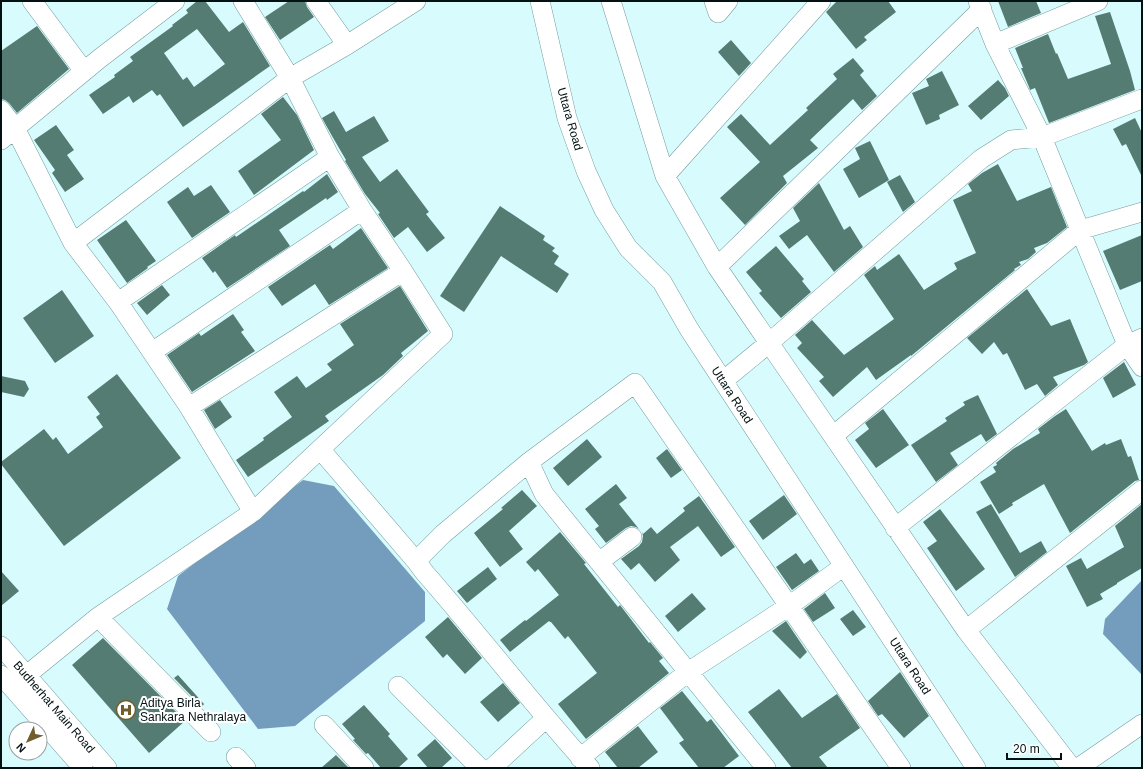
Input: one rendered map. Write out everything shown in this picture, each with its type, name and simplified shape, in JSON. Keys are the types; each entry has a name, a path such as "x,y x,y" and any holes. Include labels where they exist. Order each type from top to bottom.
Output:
{"street":[{"path":"32,1 84,71"},
{"path":"8,134 99,59 175,1"},
{"path":"6,681 26,675 98,617 253,512 443,334 362,210 330,157 290,78 243,1"},
{"path":"316,1 347,45"},
{"path":"73,243 290,78 347,45 416,1"},
{"name":"Uttara Road","path":"540,1 567,118 586,171 601,203 628,248 662,282 689,329 976,768"},
{"path":"611,1 665,176 717,267 966,630 1072,768"},
{"path":"714,1 718,13 728,1"},
{"path":"665,176 821,1"},
{"path":"995,44 1098,1"},
{"path":"717,267 980,5 995,44 1042,137 1080,230 1134,341 1142,367"},
{"path":"723,381 981,159 1011,140 1042,137 1142,99"},
{"path":"1,110 8,134 73,243 118,302 189,407 253,512"},
{"path":"118,302 330,157"},
{"path":"152,352 362,210"},
{"path":"833,436 1080,230 1142,212"},
{"path":"189,407 403,271"},
{"path":"895,528 1134,341"},
{"path":"416,561 443,534 529,462 635,383 901,768"},
{"path":"320,449 585,763 688,672 790,606 844,566"},
{"path":"529,462 544,494 766,768"},
{"path":"966,630 1142,490"},
{"path":"599,562 632,537"},
{"path":"98,617 212,732"},
{"name":"Budherhat Main Road","path":"1,646 107,768"},
{"name":"Budherhat Main Road","path":"6,681 83,768"},
{"path":"398,686 480,768"},
{"path":"492,768 546,718"},
{"path":"1078,768 1142,724"},
{"path":"324,725 364,768"}],"water":[{"path":"303,480 334,486 425,592 425,621 295,726 258,729 167,609 178,576"},
{"path":"1142,580 1142,675 1103,634 1105,619"}],"building":[{"path":"197,1 205,1 229,32 243,22 270,66 183,127 160,94 157,96 152,90 133,103 129,96 103,114 89,95 115,77 114,75 133,61 130,57 173,26 172,25 188,13 186,10","holes":["197,29 225,64 194,87 187,77 183,80 164,53"]},
{"path":"289,1 305,1 314,17 280,40 265,17"},
{"path":"837,1 888,1 896,12 864,37 867,40 856,49 826,12"},
{"path":"998,1 1036,1 1041,13 1008,27"},
{"path":"1110,12 1135,90 1049,123 1035,88 1030,90 1015,48 1048,34 1068,79 1111,64 1095,16"},
{"path":"37,26 69,69 17,113 9,103 1,99 1,51"},
{"path":"731,40 751,63 739,76 718,52"},
{"path":"853,58 864,71 860,75 877,96 862,110 853,99 810,140 818,148 783,176 787,183 745,225 720,198 760,162 727,127 741,114 770,145 808,110 806,108 837,79 833,74"},
{"path":"942,71 959,105 939,115 940,119 926,125 912,93 929,86 926,79"},
{"path":"998,80 1005,88 1009,96 981,120 968,106"},
{"path":"283,97 297,115 314,150 254,195 238,171 281,140 261,114"},
{"path":"334,111 346,132 374,116 389,141 362,157 380,182 397,169 429,212 426,214 445,238 427,252 408,227 394,238 378,214 380,213 365,194 322,118"},
{"path":"1135,118 1142,133 1142,177 1126,144 1122,146 1113,129"},
{"path":"56,125 74,150 67,155 84,179 65,192 52,173 55,170 34,140"},
{"path":"870,141 889,180 859,198 843,169 860,159 855,148"},
{"path":"998,164 1017,201 1051,187 1067,227 1047,243 1034,248 1036,252 1028,259 1019,262 1021,265 1014,269 1015,270 911,356 876,380 867,367 833,397 819,381 824,377 797,348 802,343 795,335 812,320 844,355 894,319 864,275 875,266 877,270 899,254 924,290 957,269 954,263 976,253 953,200 972,191 968,184 982,173"},
{"path":"327,174 338,192 327,200 326,198 279,230 290,246 227,288 215,271 213,273 202,258 235,235 236,237 303,191 304,192"},
{"path":"900,175 915,202 903,212 887,182"},
{"path":"819,183 844,230 850,226 863,247 834,272 807,235 789,249 779,236 800,221 793,208"},
{"path":"211,185 230,212 192,238 167,202 188,187 194,196"},
{"path":"500,206 545,236 543,240 555,248 552,251 559,256 554,264 569,274 557,293 501,256 464,312 440,296"},
{"path":"126,220 156,261 127,283 97,240"},
{"path":"361,228 388,268 329,305 315,284 282,306 268,287 330,245 333,249"},
{"path":"1142,235 1142,281 1120,290 1103,251"},
{"path":"776,246 804,279 802,281 811,292 781,318 759,293 762,291 746,272"},
{"path":"162,285 170,295 147,315 137,303"},
{"path":"400,286 428,331 401,353 403,356 383,375 325,416 329,421 248,477 236,460 292,417 274,392 297,376 306,388 332,370 327,364 354,345 340,324"},
{"path":"1027,289 1051,326 1070,319 1088,362 1053,377 1058,385 1045,396 1037,384 1025,390 1007,353 1003,355 994,342 982,354 967,338"},
{"path":"62,290 94,336 55,363 23,318"},
{"path":"233,314 244,330 241,332 255,351 192,392 167,355 199,333 201,336"},
{"path":"1124,362 1136,385 1113,398 1103,378"},
{"path":"117,374 181,458 64,546 1,462 44,429 53,440 56,437 68,454 103,427 96,417 100,414 87,397"},
{"path":"1,376 25,381 29,389 24,397 1,392"},
{"path":"978,395 997,434 986,442 981,434 950,453 958,465 936,482 911,445 947,421 945,418 965,405 963,402"},
{"path":"220,400 232,417 215,429 204,410"},
{"path":"883,409 909,445 876,468 855,440 869,429 865,423"},
{"path":"1066,409 1092,451 1105,443 1106,445 1121,439 1128,457 1131,456 1139,480 1135,481 1070,533 1044,484 1012,503 1013,505 999,514 980,482 996,472 993,467 997,465 996,463 1013,449 1040,433 1038,429"},
{"path":"587,439 602,457 568,486 553,468"},
{"path":"667,449 682,470 671,478 656,458"},
{"path":"616,484 627,498 619,504 639,529 631,526 626,528 606,543 595,529 599,526 585,509"},
{"path":"522,490 537,506 509,531 523,549 500,567 474,533 503,509 501,508"},
{"path":"784,495 797,514 763,540 749,521"},
{"path":"699,496 735,547 721,557 698,526 670,547 680,560 655,582 639,563 631,570 621,559 639,546 642,542 642,532 643,534 651,527 657,534 685,511 683,508"},
{"path":"991,504 1020,553 1041,541 1047,552 1015,577 976,512"},
{"path":"1142,504 1142,568 1100,594 1103,599 1087,607 1066,566 1081,558 1087,569 1124,547 1115,526"},
{"path":"940,509 985,569 956,591 927,548 937,541 923,522"},
{"path":"560,532 586,563 584,564 618,607 620,605 649,643 650,642 663,658 659,661 669,673 586,739 558,704 597,673 568,636 565,639 549,621 510,652 500,640 559,595 538,569 535,572 526,562"},
{"path":"796,553 804,564 811,559 819,571 792,590 776,567"},
{"path":"488,567 497,579 467,603 457,591"},
{"path":"1,571 19,591 1,606"},
{"path":"692,593 706,609 678,632 665,616"},
{"path":"825,593 835,608 813,622 804,609"},
{"path":"853,610 866,627 853,636 840,619"},
{"path":"448,617 482,658 465,674 447,654 443,658 425,637"},
{"path":"786,621 807,652 800,659 772,631"},
{"path":"103,638 185,721 149,753 72,665"},
{"path":"900,672 929,716 904,738 882,714 878,716 868,701"},
{"path":"178,675 204,704 202,707 174,678"},
{"path":"503,683 520,703 498,722 480,702"},
{"path":"779,689 802,718 837,694 860,728 819,757 828,768 792,768 748,712"},
{"path":"682,691 707,722 711,719 739,756 723,768 699,768 679,743 684,740 660,708"},
{"path":"364,705 390,734 388,736 408,759 398,768 381,768 368,753 366,754 353,740 355,739 342,724"},
{"path":"638,726 658,752 638,768 618,768 605,752"},
{"path":"435,739 452,758 441,768 428,768 417,755"},
{"path":"336,755 349,768 321,768"}],"place":[{"name":"Aditya Birla Sankara Nethralaya","path":"126,710"}]}
